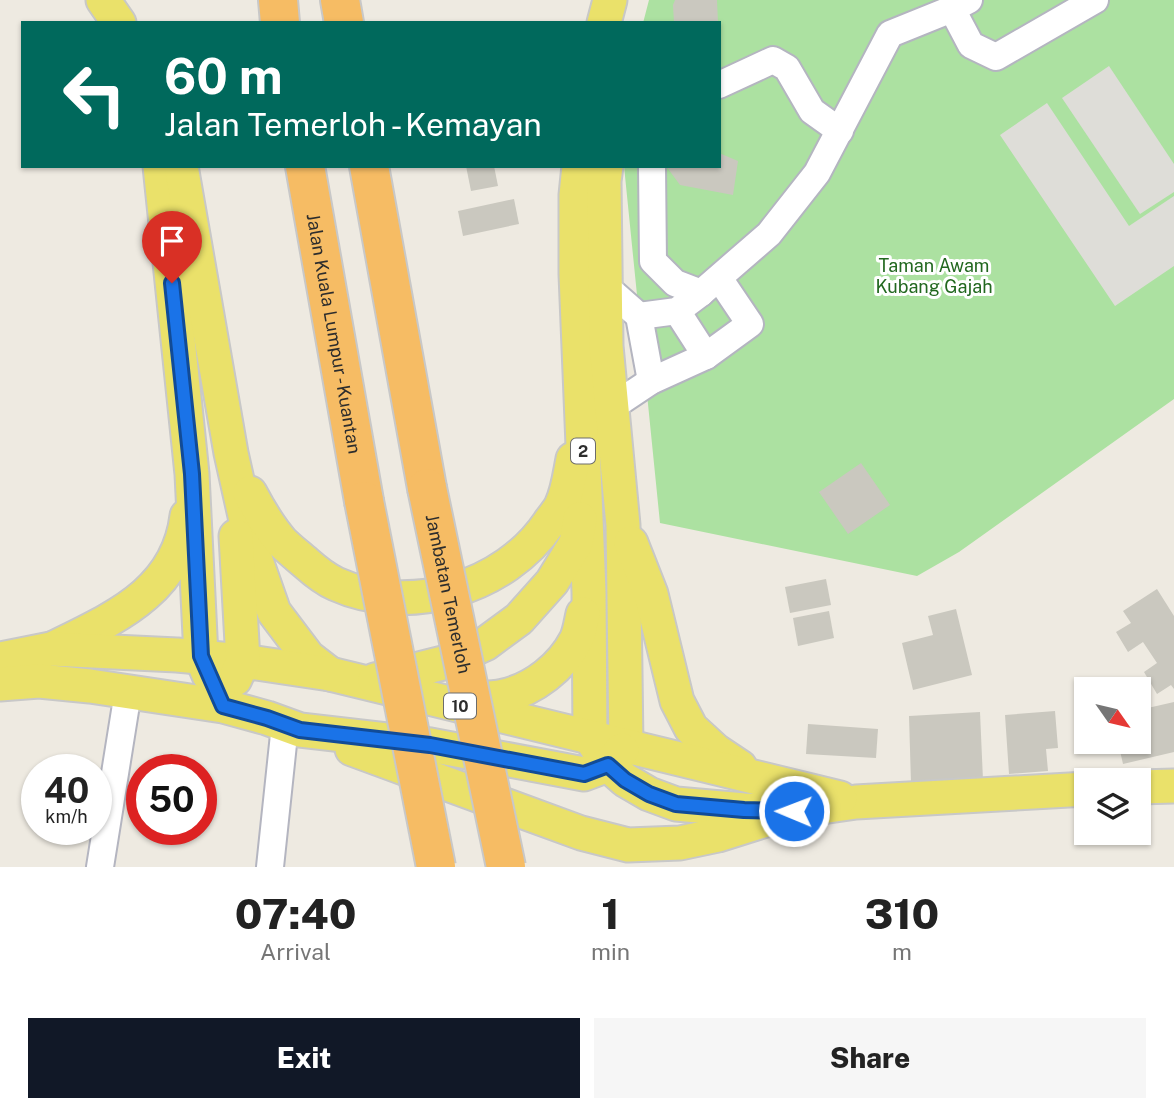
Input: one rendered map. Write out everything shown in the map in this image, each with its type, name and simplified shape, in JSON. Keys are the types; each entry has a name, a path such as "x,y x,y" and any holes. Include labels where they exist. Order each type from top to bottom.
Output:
{"highway":[{"path":"278,0 280,21"},
{"path":"340,0 344,21"},
{"name":"Jalan Kuala Lumpur - Kuantan","path":"305,168 363,501 436,867"},
{"name":"Jambatan Temerloh","path":"369,168 427,488 506,867"}],"main road":[{"path":"605,21 610,0"},
{"path":"628,21 633,0"},
{"path":"160,168 192,474 201,656 223,706"},
{"path":"181,168 231,453 253,552 274,612 307,657 330,674"},
{"name":"2","path":"579,168 576,274 589,592 590,737"},
{"path":"606,168 606,346 623,525 617,755 625,780 649,794 676,804 794,811"},
{"path":"231,453 265,520 282,542 314,570 335,584 358,592 383,597 408,597 445,592 481,580 508,565 538,539 561,505 582,424"},
{"path":"223,706 243,661 231,453"},
{"path":"51,649 116,618 155,585 179,548 186,523 192,474"},
{"path":"362,682 402,675 443,663 485,644 519,619 552,582 576,543 585,493"},
{"path":"623,525 641,565 650,594 677,701 691,728 716,751 752,775"},
{"path":"439,701 503,696 528,687 546,676 563,659 577,638 589,592"},
{"name":"10","path":"0,659 51,649 201,656 330,674 590,737 617,755"},
{"path":"0,684 39,681 90,686 223,706 293,728 581,833 628,845 680,844 794,811 856,802 1074,790"},
{"path":"293,728 430,745 584,774 617,755 752,775 856,802"},
{"path":"1151,787 1174,786"}],"street":[{"path":"639,316 677,311 769,234 817,173 890,34 960,4 971,45 996,57 1094,0"},
{"path":"721,84 773,60 786,68 812,111 840,131"},
{"path":"612,407 651,381 706,356 750,324 710,286 675,283 653,261 652,168"},
{"path":"605,286 639,316 651,381"},
{"path":"677,311 706,356"},
{"path":"100,867 128,692"},
{"path":"270,867 293,728"}],"green space":[{"name":"Taman Awam Kubang Gajah","path":"649,0 1174,0 1174,399 959,552 917,576 660,523 624,168 721,168 721,21 644,21"}],"shaded area":[{"path":"1109,66 1174,164 1174,192 1140,214 1062,98"},
{"path":"1047,103 1129,226 1174,196 1174,266 1115,306 1000,135"}],"building":[{"path":"675,0 717,0 718,21 674,21"},
{"path":"721,154 738,161 733,195 680,185 667,168 721,168"},
{"path":"466,168 494,168 498,186 471,191"},
{"path":"514,199 519,224 463,236 458,211"},
{"path":"861,463 890,505 848,534 819,492"},
{"path":"826,579 831,605 790,613 785,587"},
{"path":"1157,589 1174,616 1174,689 1171,685 1157,694 1152,686 1152,677 1147,677 1144,672 1157,663 1143,642 1128,652 1116,632 1131,623 1123,611"},
{"path":"956,609 972,675 913,690 902,643 933,635 928,616"},
{"path":"829,611 834,638 798,646 793,618"},
{"path":"1174,702 1174,752 1123,764 1121,754 1152,754 1152,707"},
{"path":"1055,711 1058,748 1046,749 1048,771 1009,774 1005,715"},
{"path":"980,712 983,780 911,783 909,716"},
{"path":"808,724 878,729 876,758 806,754"}],"route":[{"path":"172,283 192,474 201,656 223,706 300,730 430,745 584,774 608,765 625,780 649,794 676,804 794,811"}]}
